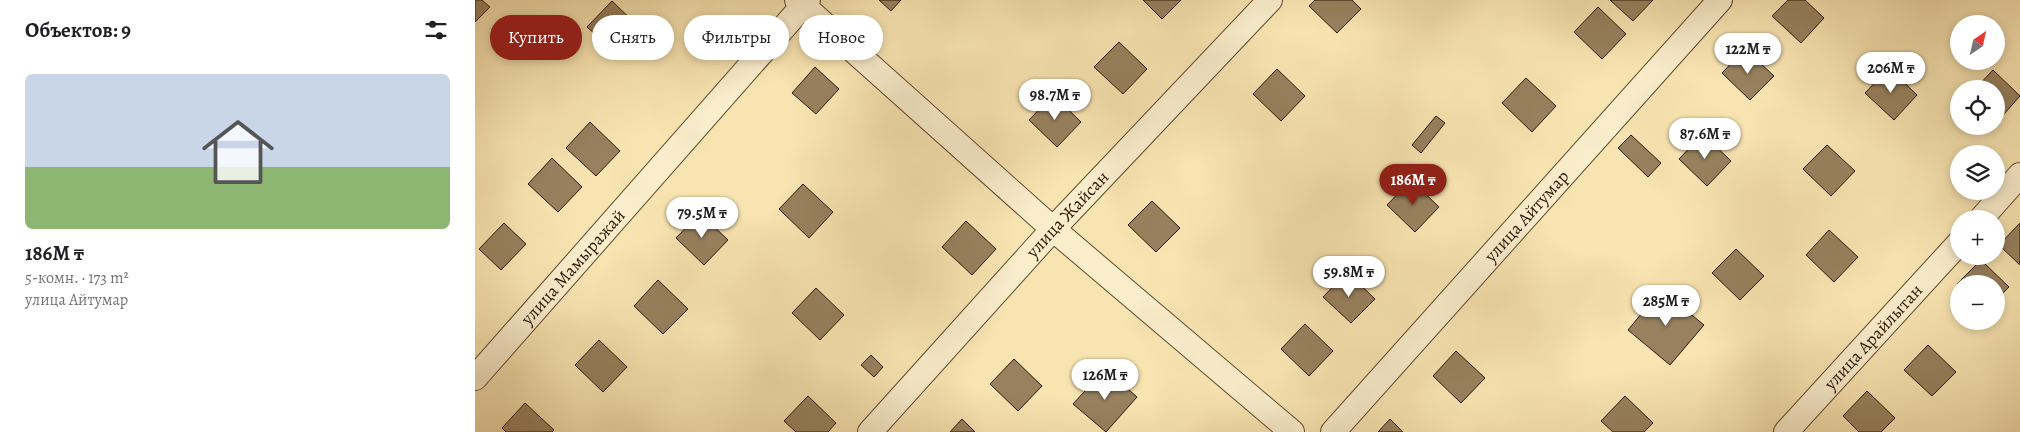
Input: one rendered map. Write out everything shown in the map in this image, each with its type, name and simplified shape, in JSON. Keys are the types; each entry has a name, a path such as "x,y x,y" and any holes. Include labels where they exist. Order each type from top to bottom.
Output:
{"street":[{"name":"улица Жайсан","path":"870,432 1053,229 1269,0"},
{"name":"улица Айтумар","path":"1333,432 1720,0"},
{"path":"803,2 1053,229 1292,432"},
{"name":"улица Мамыражай","path":"475,378 803,2"},
{"path":"1989,210 2020,176"},
{"name":"улица Арайлытан","path":"1787,432 1950,253"}],"building":[{"path":"475,0 482,0 490,7 475,22"},
{"path":"879,0 901,0 891,11"},
{"path":"1143,0 1181,0 1162,19"},
{"path":"1315,0 1352,0 1361,9 1337,33 1309,6"},
{"path":"1610,0 1653,0 1633,21"},
{"path":"1788,0 1805,0 1824,18 1801,43 1772,16"},
{"path":"612,1 626,15 599,15"},
{"path":"1598,7 1626,34 1602,59 1574,32"},
{"path":"592,22 592,32 587,27"},
{"path":"1119,42 1147,69 1123,94 1094,67"},
{"path":"1745,49 1774,76 1750,100 1722,73"},
{"path":"815,67 839,89 816,114 792,93"},
{"path":"1889,68 1917,95 1894,120 1865,93"},
{"path":"1277,69 1305,96 1281,121 1253,94"},
{"path":"1993,70 2003,80 1984,80"},
{"path":"1526,78 1556,106 1532,132 1502,103"},
{"path":"2005,82 2020,96 2005,113"},
{"path":"1053,95 1081,122 1057,147 1029,120"},
{"path":"1436,116 1445,123 1421,153 1412,145"},
{"path":"590,122 620,151 596,176 566,148"},
{"path":"1703,134 1731,161 1707,186 1679,159"},
{"path":"1631,135 1661,163 1648,177 1618,148"},
{"path":"1827,145 1855,171 1831,196 1803,169"},
{"path":"552,158 582,187 558,212 528,184"},
{"path":"1411,180 1439,207 1415,232 1387,205"},
{"path":"803,184 833,212 809,238 779,209"},
{"path":"1152,201 1180,228 1156,252 1128,225"},
{"path":"700,213 728,240 704,265 676,238"},
{"path":"966,221 996,249 972,275 942,247"},
{"path":"504,223 526,244 501,270 479,249"},
{"path":"2020,223 2020,265 2005,251 2005,239"},
{"path":"1829,230 1858,257 1834,282 1806,255"},
{"path":"1736,249 1764,276 1740,300 1712,273"},
{"path":"1976,265 1986,265 1997,275 1966,275"},
{"path":"1347,272 1375,299 1351,323 1323,297"},
{"path":"658,280 688,309 663,334 634,306"},
{"path":"2005,283 2009,287 2005,291"},
{"path":"816,288 844,315 820,340 792,313"},
{"path":"1661,290 1704,325 1670,365 1628,330"},
{"path":"1305,324 1333,351 1309,376 1281,349"},
{"path":"599,340 627,367 603,392 575,365"},
{"path":"1928,345 1956,372 1932,396 1904,370"},
{"path":"1456,351 1485,378 1461,403 1433,376"},
{"path":"871,355 883,367 874,377 861,365"},
{"path":"1014,359 1042,386 1018,411 990,384"},
{"path":"1105,369 1137,397 1106,432 1073,404"},
{"path":"1867,391 1895,418 1881,432 1859,432 1843,416"},
{"path":"808,396 836,423 828,432 796,432 784,421"},
{"path":"1625,396 1653,423 1644,432 1613,432 1601,421"},
{"path":"525,403 554,430 552,432 506,432 502,428"},
{"path":"962,419 975,432 950,432"},
{"path":"1390,419 1403,432 1378,432"}]}
